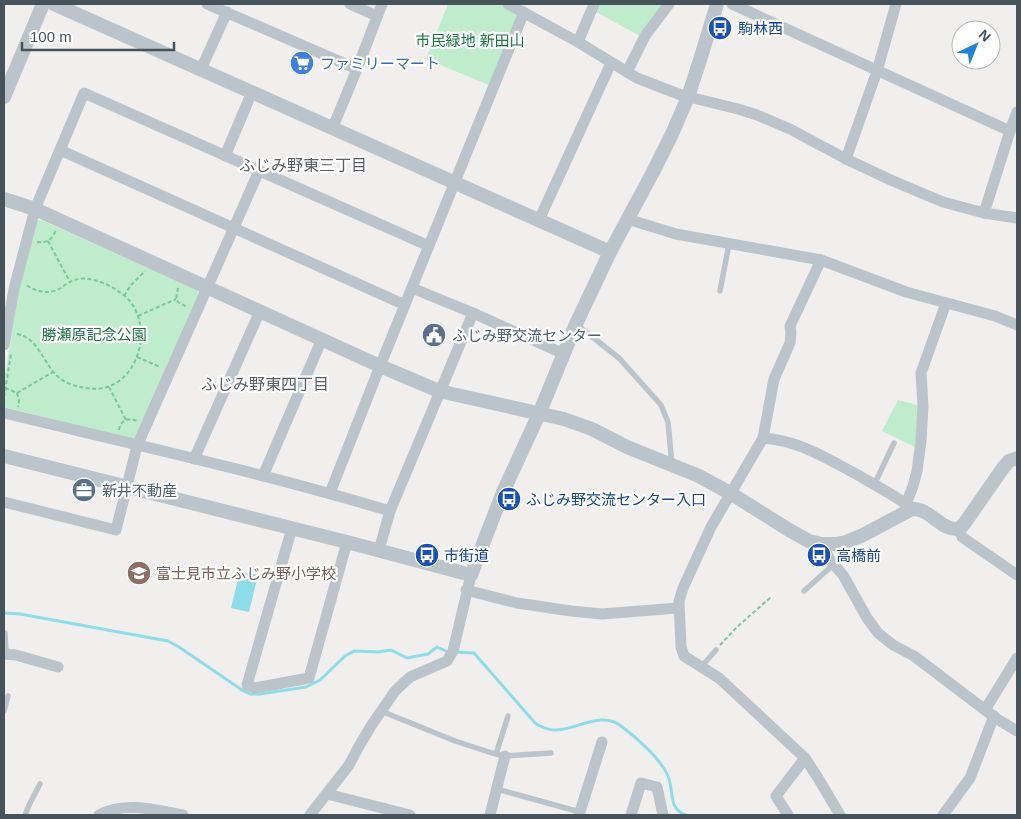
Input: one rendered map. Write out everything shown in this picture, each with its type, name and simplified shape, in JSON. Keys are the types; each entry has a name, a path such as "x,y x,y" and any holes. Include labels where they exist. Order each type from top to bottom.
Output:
{"street":[{"path":"4,97 43,4"},
{"path":"54,4 610,252"},
{"path":"207,4 357,69"},
{"path":"350,4 377,16"},
{"path":"332,128 382,4"},
{"path":"508,4 578,42 637,78 681,95 758,115 893,181 944,202 984,213 1017,218"},
{"path":"578,42 594,4"},
{"path":"626,72 645,36 669,4"},
{"path":"310,815 349,765 395,691 410,677 447,661 453,650 466,590 503,492 539,414 576,324 610,252 672,134 688,97 718,4"},
{"path":"732,4 1010,131"},
{"path":"846,159 878,71 896,4"},
{"path":"201,70 227,12"},
{"path":"330,493 524,12"},
{"path":"540,220 610,62"},
{"path":"225,156 252,92"},
{"path":"8,348 14,286 35,209 84,93 429,246"},
{"path":"984,213 1017,112"},
{"path":"60,150 405,305"},
{"path":"4,502 116,530 137,446 259,171"},
{"path":"4,199 35,209 439,391 578,423 646,456 699,476 803,538 822,544 837,544 853,540 909,506 921,441 923,406 921,373 946,303"},
{"path":"627,219 676,234 821,260 906,292 995,316 1017,325"},
{"path":"821,260 790,326 792,332 790,343 774,379 764,438 710,527 683,588 678,608 684,656 719,678 805,758 840,815"},
{"path":"412,288 564,354"},
{"path":"194,459 260,311"},
{"path":"379,550 390,511 473,313"},
{"path":"262,476 322,339"},
{"path":"4,413 330,493 390,511"},
{"path":"764,438 779,439 810,449 909,506 919,509 950,529 959,529 964,524 1009,461 1017,458"},
{"path":"4,456 379,550 471,575"},
{"path":"292,528 247,685 254,688 309,678 347,542"},
{"path":"959,529 962,537 1017,575"},
{"path":"822,544 830,560 843,575 866,618 878,633 892,644 914,656 989,713 1017,731"},
{"path":"466,590 517,603 602,614 678,608"},
{"path":"5,654 16,655 58,667"},
{"path":"943,815 970,778 989,713 1017,658"},
{"path":"579,814 602,742"},
{"path":"490,815 497,790 501,755"},
{"path":"788,815 776,796 805,758"},
{"path":"631,815 641,783 656,787 664,815"},
{"path":"327,794 410,815"},
{"path":"99,815 120,808 140,807 168,814 183,815"}],"lane":[{"path":"720,291 729,244"},
{"path":"576,324 619,358 661,405 668,422 672,465"},
{"path":"874,485 894,443"},
{"path":"804,591 834,564"},
{"path":"5,633 5,654"},
{"path":"700,667 716,650"},
{"path":"4,711 8,696"},
{"path":"381,712 455,741 501,755 551,753"},
{"path":"501,755 508,716"},
{"path":"25,815 40,784"},
{"path":"497,790 579,814"}],"path":[{"path":"34,241 48,241 56,230 62,232"},
{"path":"48,241 70,282"},
{"path":"124,296 145,270"},
{"path":"14,286 44,292 54,291 76,279 95,280 124,296 132,304 140,321 141,333 137,357 127,373 118,382 109,387 99,389 85,388 64,381 53,372 33,342 15,333"},
{"path":"179,285 176,299 189,308 191,303"},
{"path":"138,316 176,299"},
{"path":"4,397 8,348"},
{"path":"137,357 162,368"},
{"path":"17,394 53,372"},
{"path":"109,387 126,420"},
{"path":"5,388 17,394 18,407"},
{"path":"123,434 118,432 121,424 126,420 132,419 138,422 136,427"},
{"path":"716,650 771,597"}],"green space":[{"name":"市民緑地 新田山","path":"448,4 499,4 516,12 517,17 489,85 426,59"},
{"path":"600,4 664,4 640,36 596,12"},
{"name":"勝瀬原記念公園","path":"41,220 197,290 199,294 136,437 133,439 4,407 4,381 19,290 37,221"},
{"path":"898,400 921,406 917,448 882,431"}],"water":[{"path":"240,571 258,575 249,612 231,608"}],"waterway":[{"path":"4,613 20,614 168,641 250,694 306,687 320,680 345,656 354,651 378,652 391,650 407,658 428,654 437,647 448,652"},
{"path":"455,652 474,653 536,724 542,727 551,730 571,728 597,720 605,720 621,726 641,742 665,769 670,781 672,799 676,809 686,815"}],"place":[{"name":"駒林西","path":"720,28"},
{"name":"ファミリーマート","path":"302,63"},
{"name":"ふじみ野交流センター","path":"434,335"},
{"name":"新井不動産","path":"84,490"},
{"name":"ふじみ野交流センター入口","path":"509,499"},
{"name":"市街道","path":"427,555"},
{"name":"高橋前","path":"819,555"},
{"name":"富士見市立ふじみ野小学校","path":"139,573"}],"district":[{"name":"ふじみ野東三丁目","path":"303,165"},
{"name":"ふじみ野東四丁目","path":"265,384"}]}
